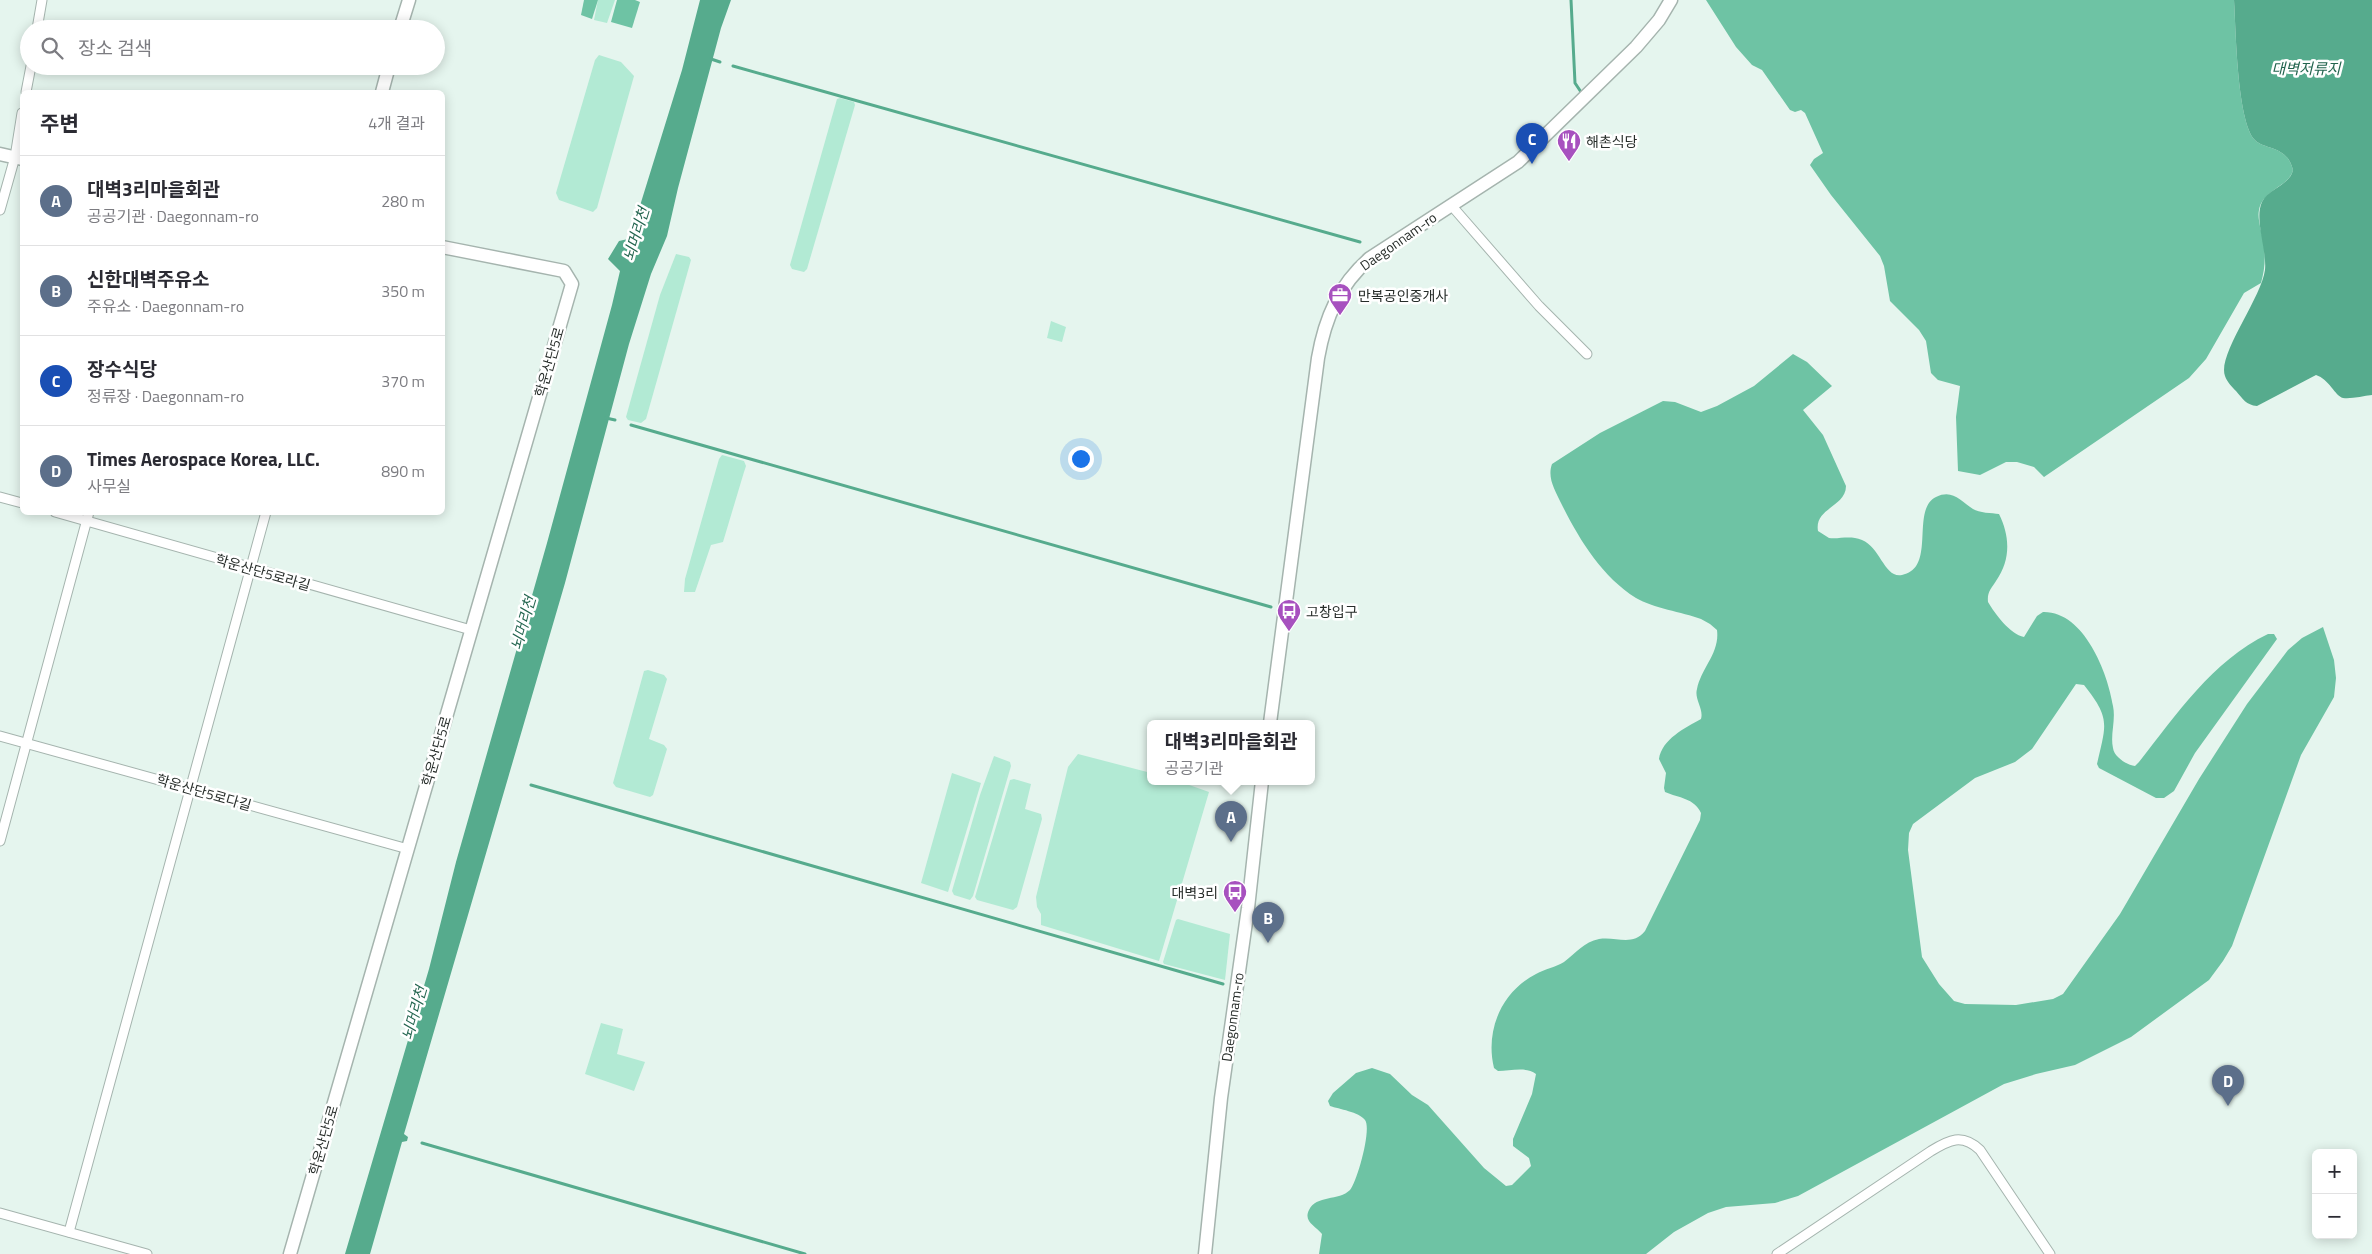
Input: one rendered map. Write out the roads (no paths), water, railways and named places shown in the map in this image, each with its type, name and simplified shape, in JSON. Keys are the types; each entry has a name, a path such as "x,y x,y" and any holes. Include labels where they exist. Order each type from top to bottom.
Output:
{"street":[{"path":"39,20 42,0"},
{"path":"403,20 409,0"},
{"name":"Daegonnam-ro","path":"1270,720 1318,358 1325,326 1341,290 1360,267 1385,247 1518,162 1636,47 1659,20 1671,0"},
{"path":"26,90 29,75"},
{"path":"383,90 387,75"},
{"path":"0,210 19,158 20,143"},
{"path":"0,154 19,158"},
{"path":"1451,205 1539,306 1587,354"},
{"name":"학운산단5로","path":"290,1254 572,284 564,271 445,248"},
{"path":"0,497 20,502"},
{"name":"학운산단5로라길","path":"75,515 88,517 250,568 471,630"},
{"path":"69,1232 265,515"},
{"path":"0,841 88,517"},
{"name":"학운산단5로다길","path":"0,736 408,849"},
{"name":"Daegonnam-ro","path":"1205,1254 1221,1098 1248,908 1262,785"},
{"path":"1777,1254 1931,1151 1952,1139 1959,1138 1974,1144 1988,1160 2050,1254"},
{"path":"0,1213 147,1254"}],"water":[{"name":"뇌머리천","path":"700,0 731,0 721,28 667,236 651,274 629,344 565,583 404,1134 408,1137 407,1141 402,1142 370,1254 345,1254 429,969 456,862 547,543 612,305 620,271 608,259 619,241 628,239 634,225 682,70"},
{"name":"대벽저류지","path":"2234,0 2372,0 2372,395 2354,398 2340,397 2325,380 2316,375 2257,406 2245,401 2225,376 2224,367 2227,355 2256,296 2265,270 2259,217 2262,202 2269,193 2288,179 2293,170 2286,156 2257,142 2253,138 2248,126 2240,92"}],"waterway":[{"path":"1571,0 1575,83 1581,92"},
{"path":"711,59 720,62"},
{"path":"733,66 1360,242"},
{"path":"606,418 615,420"},
{"path":"631,425 1271,607"},
{"path":"531,785 1223,984"},
{"path":"422,1143 805,1254"}],"place":[{"name":"해촌식당","path":"1569,162"},
{"name":"장수식당","path":"1532,164"},
{"name":"만복공인중개사","path":"1340,316"},
{"name":"고창입구","path":"1289,632"},
{"name":"대벽3리마을회관","path":"1231,842"},
{"name":"대벽3리","path":"1235,913"},
{"name":"신한대벽주유소","path":"1268,943"},
{"name":"Times Aerospace Korea, LLC.","path":"2228,1106"}]}
